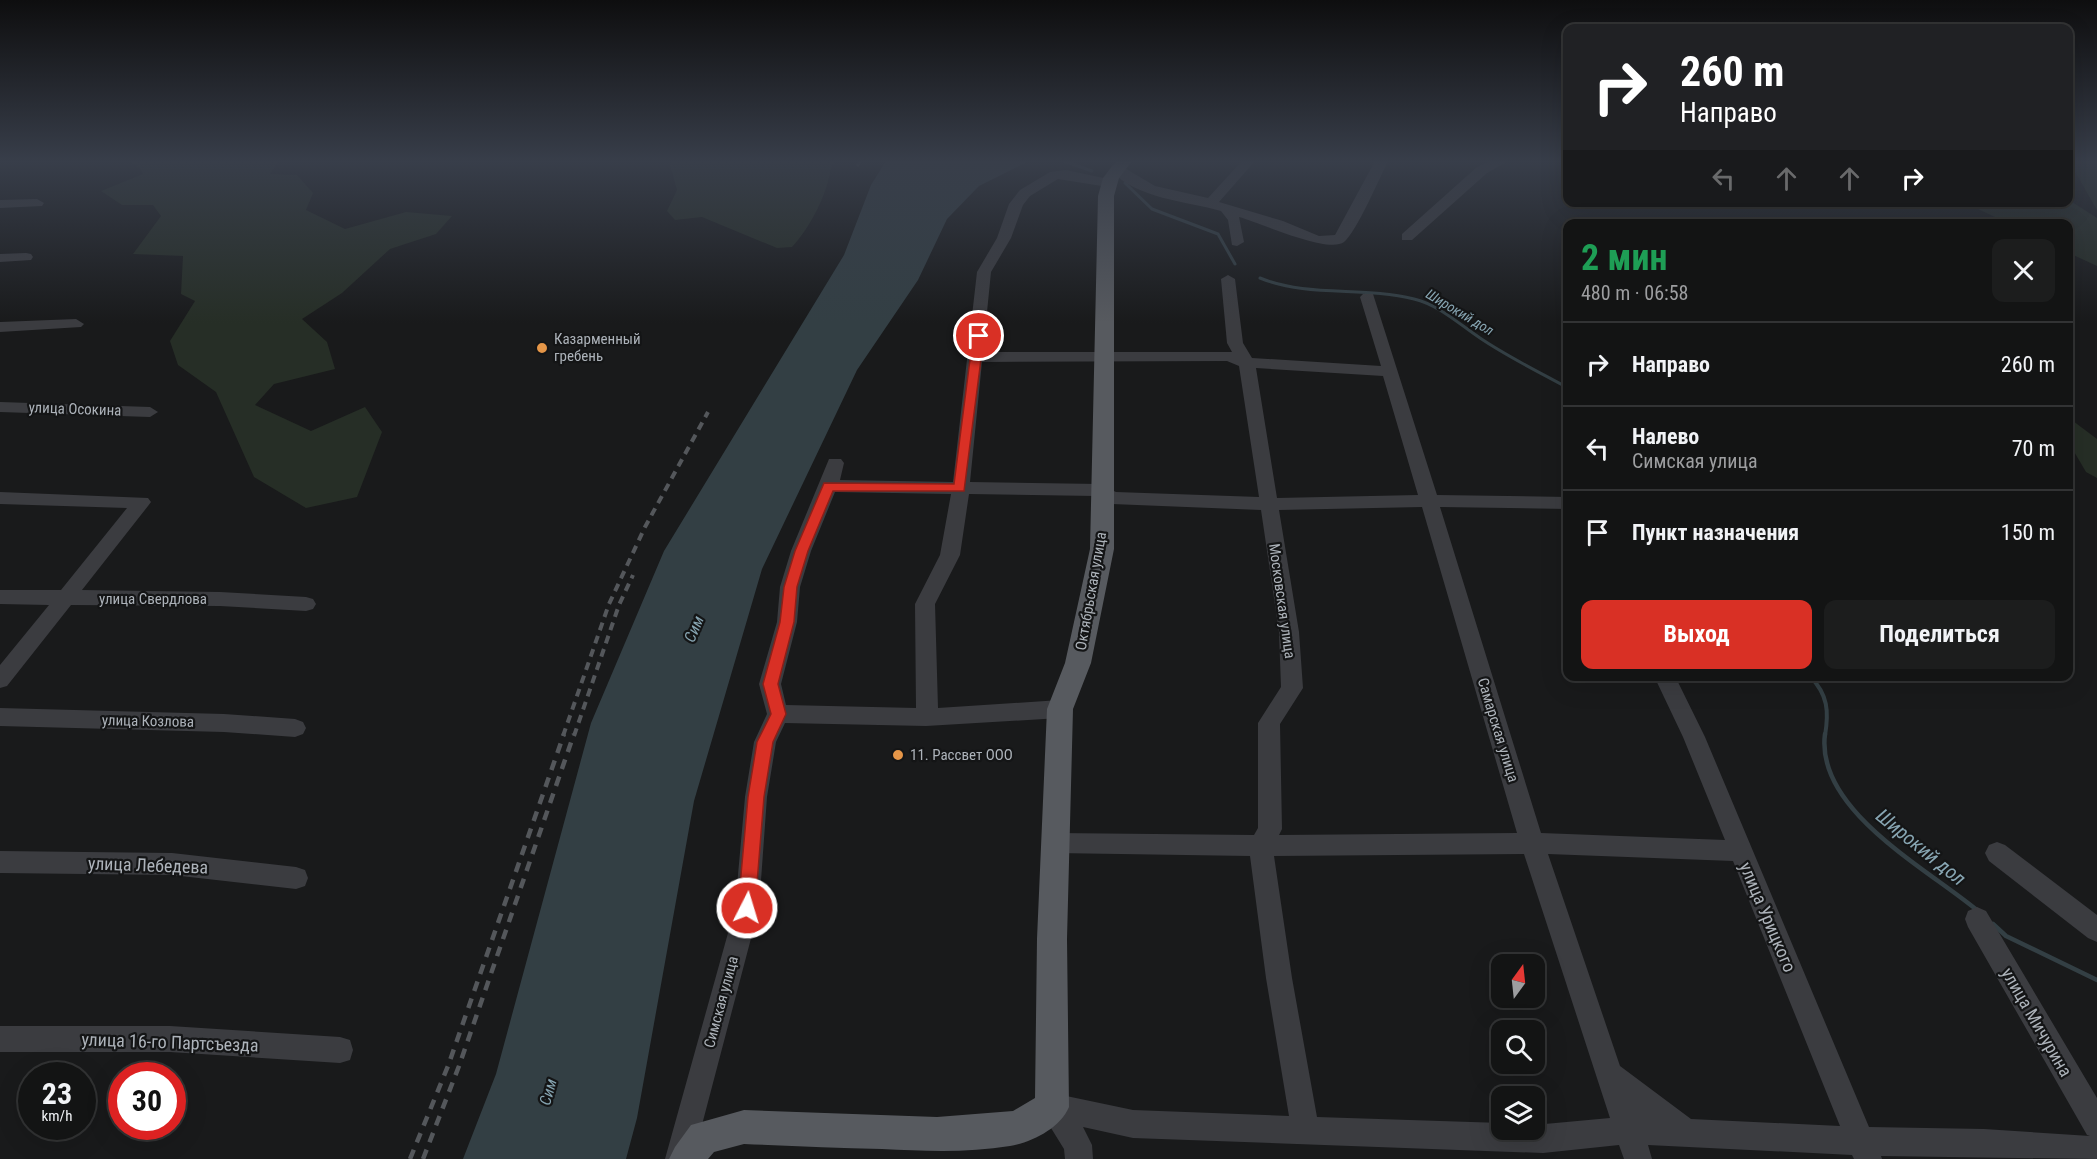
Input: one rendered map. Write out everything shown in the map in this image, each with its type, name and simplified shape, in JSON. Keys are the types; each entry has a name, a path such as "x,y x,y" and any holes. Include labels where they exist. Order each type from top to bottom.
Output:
{"main road":[{"name":"Октябрьская улица","path":"1052,1107 1052,939 1060,709 1078,663 1102,549 1104,357 1114,215"},
{"path":"687,1159 704,1137 744,1127 937,1134 988,1131 1013,1128 1037,1118 1052,1107"}],"street":[{"path":"926,717 928,693 925,604 950,555 957,524 977,357 984,272 1004,238 1012,215"},
{"path":"1231,215 1235,220 1237,242"},
{"path":"1246,215 1271,222 1316,240 1334,242 1341,238 1353,215"},
{"path":"1407,237 1432,215"},
{"path":"0,258 26,257"},
{"name":"Московская улица","path":"1228,279 1235,343 1246,363 1289,632 1292,688 1269,723 1270,829 1261,846 1279,978 1306,1131"},
{"name":"Самарская улица","path":"1368,297 1532,843 1638,1159"},
{"path":"0,327 76,324"},
{"path":"977,357 1229,356 1246,363 1389,371"},
{"name":"улица Осокина","path":"0,407 150,412"},
{"path":"835,463 829,486 801,551 790,587 787,622 771,684 778,714 926,717 1060,709"},
{"path":"829,486 1099,490 1112,498 1267,504 1430,501 1563,503"},
{"path":"0,498 142,502 0,680"},
{"name":"улица Свердлова","path":"0,597 220,599 306,604"},
{"name":"улица Урицкого","path":"1666,681 1694,737 1864,1150"},
{"name":"Симская улица","path":"678,1159 747,908 756,797 765,742 778,714"},
{"name":"улица Козлова","path":"0,717 224,723 296,728"},
{"path":"1055,843 1261,846 1532,843 1740,851"},
{"path":"1997,853 2097,930"},
{"name":"улица Лебедева","path":"0,862 172,864 296,879"},
{"name":"улица Мичурина","path":"1977,919 2097,1125"},
{"name":"улица 16-го Партсъезда","path":"0,1039 170,1039 340,1050"},
{"path":"1610,1075 1687,1134"},
{"path":"1052,1107 1133,1124 1543,1139 1628,1130 1864,1150 1984,1143 2097,1151"},
{"path":"1052,1107 1078,1145 1079,1159"}],"shaded area":[{"path":"316,215 345,229 395,215 452,216 436,234 390,249 342,293 302,319 327,342 335,369 274,384 255,405 311,431 365,407 382,432 357,497 306,508 254,477 216,392 178,365 170,341 195,301 181,294 183,256 133,254 161,216"},
{"path":"671,215 814,215 792,247 777,248 702,217 675,220"},
{"path":"1991,215 2092,215 2097,218 2097,266 2073,255 2073,219 1999,219"},
{"path":"2073,421 2097,439 2097,478 2086,472 2073,450"}],"water":[{"name":"Сим","path":"859,215 951,215 918,280 857,370 762,569 694,801 637,1118 626,1159 463,1159 496,1074 591,723 664,551 844,255"}],"waterway":[{"path":"1168,215 1218,234 1235,264"},
{"name":"Широкий дол","path":"1260,278 1298,288 1395,295 1423,302 1440,310 1501,352 1563,385"},
{"name":"Широкий дол","path":"1814,681 1826,704 1825,735"},
{"name":"Широкий дол","path":"1825,735 1827,762 1838,788 1856,812 1905,857 1978,911"},
{"name":"Широкий дол","path":"1993,924 2006,936 2097,980"}],"railway":[{"path":"563,736 609,604 645,527 708,412"},
{"path":"574,736 619,605 633,575"},
{"path":"410,1159 448,1066 564,734"},
{"path":"423,1159 459,1066 574,734"}],"place":[{"name":"Казарменный гребень","path":"542,348"},
{"name":"11. Рассвет ООО","path":"898,755"}],"route":[{"path":"747,908 756,797 765,742 778,714 771,684 787,622 790,587 801,551 829,486 960,488 979,336"}]}
